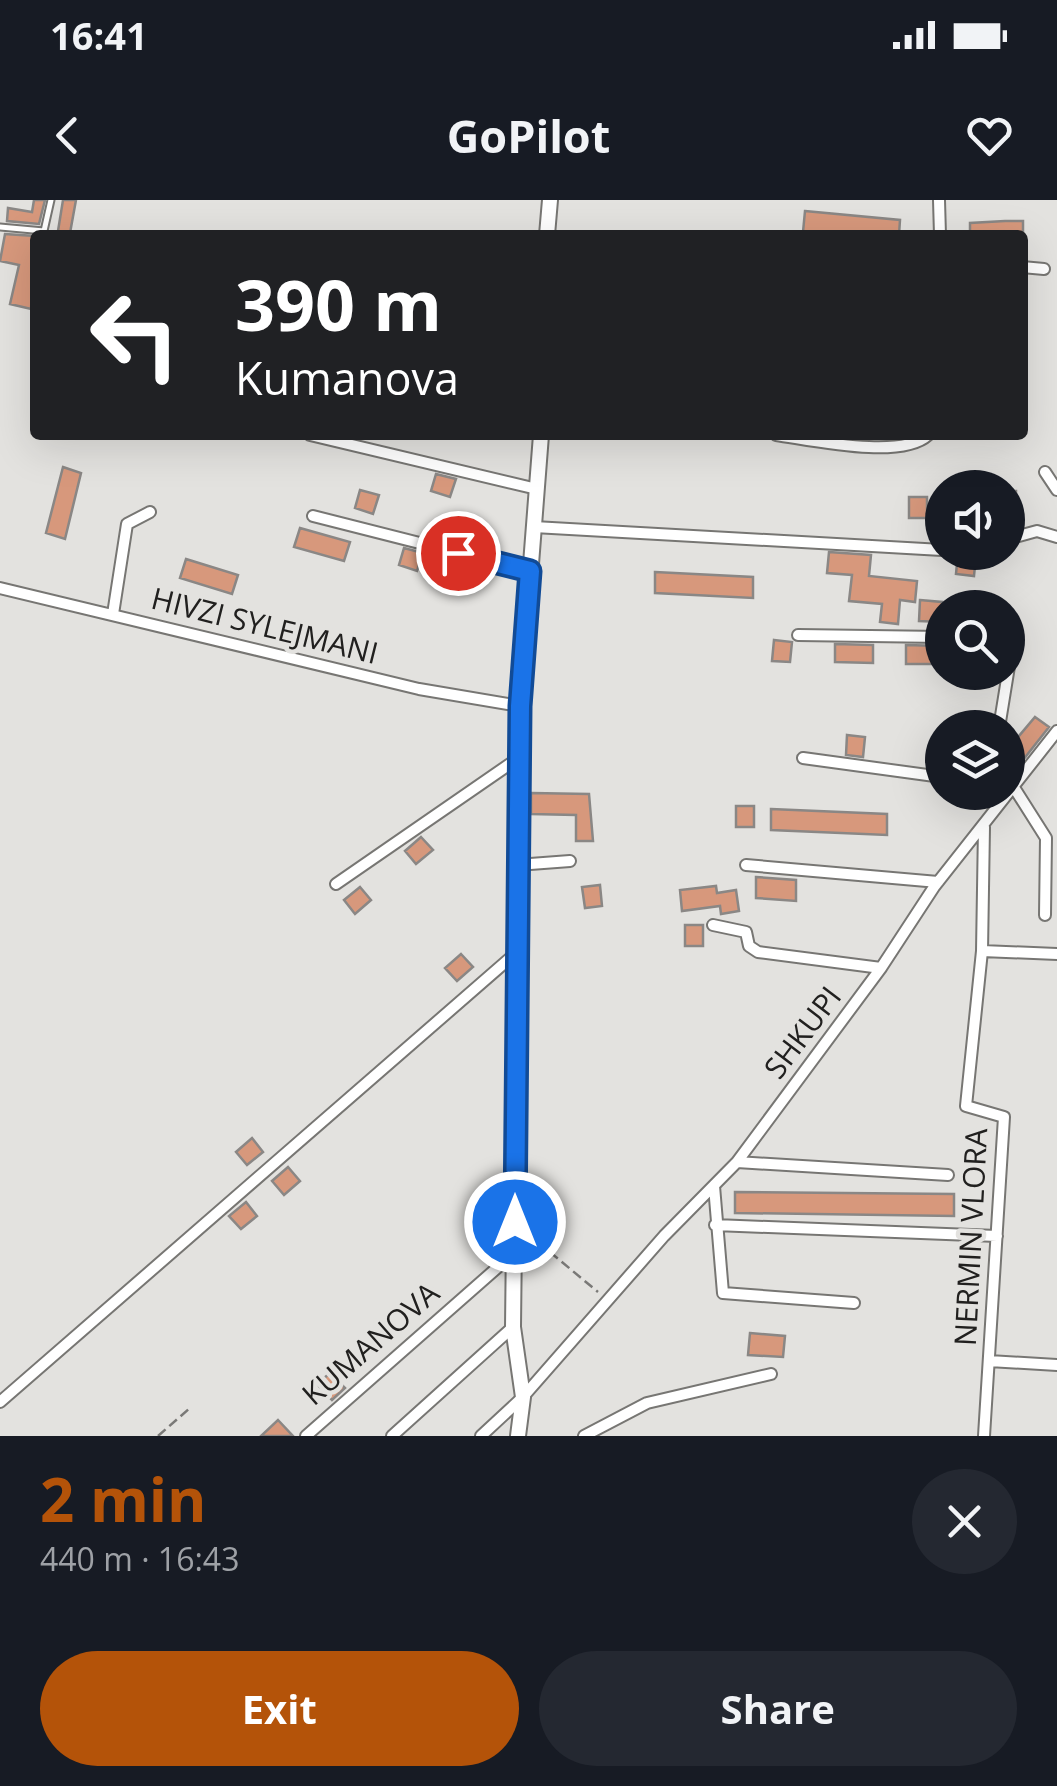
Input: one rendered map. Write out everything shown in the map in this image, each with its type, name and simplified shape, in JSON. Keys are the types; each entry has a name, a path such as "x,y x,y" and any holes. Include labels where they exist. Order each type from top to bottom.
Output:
{"main road":[{"path":"549,230 550,200"},
{"path":"518,1436 523,1397 513,1328 516,865 520,706 540,440"}],"street":[{"path":"939,200 940,230"},
{"path":"1028,267 1044,268"},
{"path":"331,440 537,489"},
{"path":"822,440 886,447 922,440"},
{"path":"1045,472 1057,490"},
{"path":"113,614 127,524 150,512"},
{"path":"313,516 530,571"},
{"path":"534,528 925,549"},
{"path":"1025,534 1038,531 1057,536"},
{"name":"HIVZI SYLEJMANI","path":"0,588 419,689 520,706"},
{"path":"798,635 925,637"},
{"name":"SHKUPI","path":"1025,768 1057,731"},
{"path":"336,884 520,757"},
{"path":"803,758 925,774"},
{"path":"1025,807 1046,838 1045,915"},
{"name":"SHKUPI","path":"482,1436 523,1397 737,1162 994,810"},
{"name":"NERMIN VLORA","path":"984,826 982,951 966,1106 1004,1117 984,1436"},
{"path":"516,865 570,862"},
{"path":"746,865 938,882"},
{"path":"713,925 746,932 749,946 758,952 881,968"},
{"path":"982,951 1057,954"},
{"path":"0,1402 516,953"},
{"path":"737,1162 948,1174"},
{"path":"714,1186 723,1293 854,1303"},
{"path":"716,1225 997,1236"},
{"name":"KUMANOVA","path":"306,1436 515,1252"},
{"path":"392,1436 513,1328"},
{"path":"989,1361 1057,1365"},
{"path":"584,1436 647,1403 771,1374"}],"lane":[{"path":"0,227 44,230 51,200"}],"path":[{"path":"515,1222 608,1301"},
{"path":"158,1436 190,1408"}],"building":[{"path":"34,200 45,200 39,224 7,221 8,208 32,212"},
{"path":"63,200 76,200 71,230 58,230"},
{"path":"805,211 900,220 899,230 803,230"},
{"path":"1023,221 1023,230 970,230 970,223"},
{"path":"5,234 30,236 30,309 10,304 19,265 0,261"},
{"path":"63,467 81,473 65,539 46,533"},
{"path":"436,474 456,479 450,497 431,491"},
{"path":"360,490 379,495 373,514 355,508"},
{"path":"909,497 925,497 925,518 909,518"},
{"path":"300,528 350,542 344,561 294,547"},
{"path":"404,548 423,553 417,571 399,565"},
{"path":"829,552 871,555 869,576 917,581 915,602 900,600 898,624 880,622 882,604 849,601 852,575 827,573"},
{"path":"186,559 238,575 232,594 180,578"},
{"path":"956,570 975,570 974,576 956,574"},
{"path":"655,572 753,577 753,598 655,593"},
{"path":"920,600 925,600 925,621 919,621"},
{"path":"774,640 792,642 790,662 772,661"},
{"path":"835,644 873,645 873,663 835,662"},
{"path":"906,645 925,646 925,664 906,664"},
{"path":"1035,717 1049,727 1025,757 1025,729"},
{"path":"847,735 865,737 863,757 846,755"},
{"path":"531,793 589,794 593,841 576,841 576,815 531,814"},
{"path":"736,806 754,806 754,827 736,827"},
{"path":"771,809 887,814 887,835 771,830"},
{"path":"421,837 433,850 416,864 405,851"},
{"path":"756,877 796,880 796,901 756,898"},
{"path":"600,885 602,906 585,908 582,887"},
{"path":"716,886 717,893 736,890 739,911 721,914 720,906 682,911 680,890"},
{"path":"360,887 371,900 355,914 344,900"},
{"path":"685,925 703,925 703,946 685,946"},
{"path":"461,954 473,967 457,981 445,968"},
{"path":"252,1138 263,1152 247,1165 236,1152"},
{"path":"288,1167 300,1181 284,1195 272,1181"},
{"path":"735,1192 954,1194 954,1216 735,1213"},
{"path":"246,1202 257,1216 241,1229 229,1216"},
{"path":"750,1333 785,1336 783,1357 748,1355"},
{"path":"330,1373 345,1388 332,1400 317,1384"},
{"path":"278,1420 293,1436 261,1436"}],"route":[{"path":"458,553 530,571 520,706 516,865 515,1222"}]}
